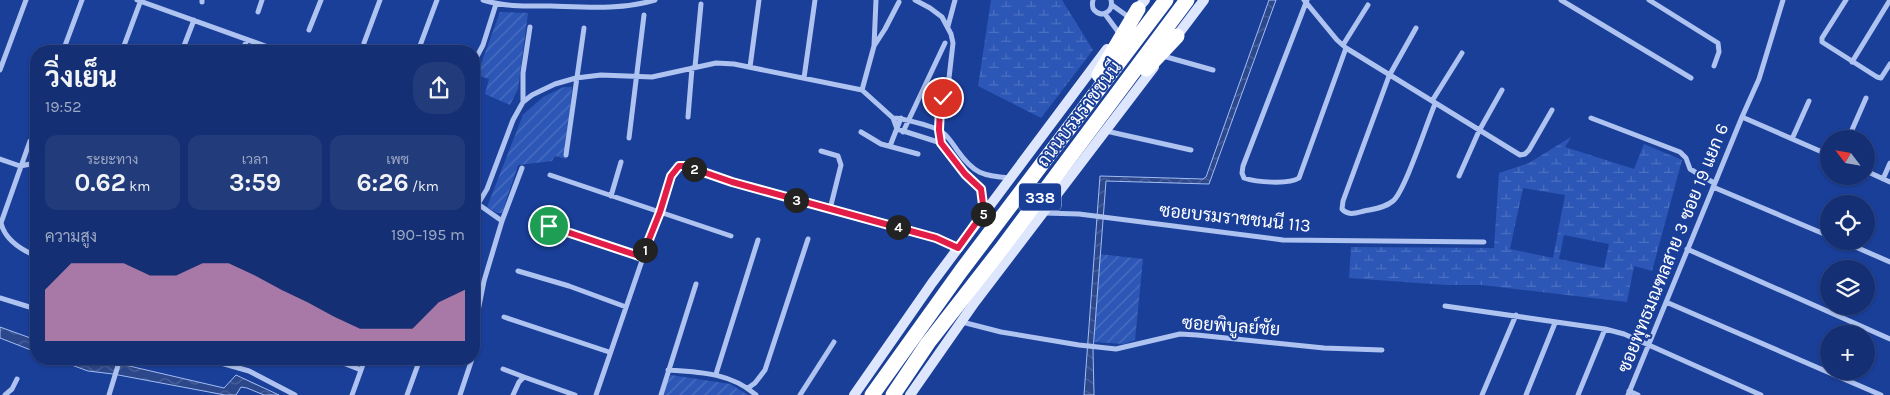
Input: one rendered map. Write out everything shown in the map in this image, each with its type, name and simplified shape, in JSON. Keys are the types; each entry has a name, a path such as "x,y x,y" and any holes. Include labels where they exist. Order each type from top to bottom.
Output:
{"highway":[{"name":"ถนนบรมราชชนนี","path":"872,395 961,270 1166,0"},
{"name":"ถนนบรมราชชนนี","path":"893,395 928,343 1002,248 1187,0"},
{"path":"1058,142 1138,9"},
{"path":"1087,134 1177,36"}],"main road":[{"name":"338","path":"910,395 962,322 1204,0"},
{"name":"338","path":"854,395 984,212 1138,9"}],"street":[{"path":"0,70 26,0"},
{"path":"65,45 82,0"},
{"path":"124,45 140,0 262,45"},
{"path":"258,12 262,0"},
{"path":"309,30 321,0"},
{"path":"364,43 380,0"},
{"path":"420,45 437,0"},
{"path":"483,0 496,4 593,7 655,0"},
{"path":"750,67 759,0"},
{"path":"804,78 815,0"},
{"path":"862,90 874,46 876,0"},
{"path":"916,0 942,17 948,26 954,43 949,78 940,108 939,130 941,143 965,174 981,189 984,212"},
{"path":"948,26 955,0"},
{"path":"1086,0 1092,2 1094,11 1101,14 1109,12 1112,2 1138,9"},
{"path":"1561,0 1691,78"},
{"path":"1649,0 1718,44 1719,52 1714,66"},
{"path":"1742,117 1759,79 1783,0"},
{"path":"1846,0 1822,38 1822,42 1877,77 1882,78 1890,64"},
{"path":"1852,62 1890,0"},
{"path":"1368,5 1344,47 1299,178 1293,182 1250,180 1244,178 1242,173 1243,166 1305,1 1344,47 1514,152 1524,154 1552,110"},
{"path":"874,46 899,2"},
{"path":"480,51 496,4"},
{"path":"688,117 701,4"},
{"path":"1105,14 1119,34"},
{"path":"629,138 644,15"},
{"path":"184,45 194,20"},
{"path":"480,199 487,189 513,120 523,102 523,73 530,27"},
{"path":"566,155 584,28"},
{"path":"1416,28 1389,76 1343,201 1342,210 1345,213 1352,214 1384,206 1394,201 1403,185 1433,102 1462,53"},
{"path":"245,45 247,40"},
{"path":"890,146 900,131 945,43"},
{"path":"1162,56 1213,70"},
{"path":"523,102 554,84 576,78 601,75 658,76 716,63 750,67 862,90 893,118 900,131 941,143"},
{"path":"1884,73 1890,77"},
{"path":"1459,176 1479,130 1502,90"},
{"path":"1852,130 1866,98"},
{"path":"1792,139 1809,101"},
{"name":"ซอยพุทธมณฑลสาย 3 ซอย 19 แยก 6","path":"1629,393 1742,117 1820,151"},
{"path":"893,118 939,130 972,166 986,176 1011,178"},
{"path":"1591,118 1680,152 1686,158 1690,169 1714,185 1820,232"},
{"path":"1105,131 1191,150"},
{"path":"861,132 874,141 918,154"},
{"path":"30,141 1,223 9,238 24,251 30,254"},
{"path":"821,151 838,156 842,165 830,209"},
{"path":"0,160 20,166 30,164"},
{"path":"611,196 622,162"},
{"path":"1883,179 1890,163"},
{"path":"596,395 609,352 642,257 660,212 671,176 679,166 686,166 732,182 936,238 958,248"},
{"path":"965,174 972,166"},
{"path":"480,301 502,221 522,168"},
{"path":"550,175 731,236"},
{"path":"1875,175 1890,182"},
{"path":"480,207 502,221"},
{"name":"ซอยบรมราชชนนี 113","path":"1044,213 1106,218 1283,240 1484,242"},
{"path":"549,226 642,257"},
{"path":"748,388 755,383 765,370 808,239"},
{"path":"716,374 758,240"},
{"path":"1687,248 1890,340"},
{"path":"1863,250 1890,262"},
{"path":"518,271 569,286 626,307"},
{"path":"660,395 696,284"},
{"path":"0,298 30,307"},
{"path":"1666,302 1881,395"},
{"path":"1445,306 1516,315 1605,329 1624,334 1760,395"},
{"path":"1482,395 1516,315"},
{"path":"504,318 609,352"},
{"name":"ซอยพิบูลย์ชัย","path":"962,322 1001,332 1100,347 1124,348 1180,334 1197,334 1324,348 1382,350"},
{"path":"1526,395 1555,322"},
{"path":"1578,395 1605,329"},
{"path":"800,395 834,342"},
{"path":"109,395 118,365"},
{"path":"228,365 250,371 295,395"},
{"path":"348,365 361,370"},
{"path":"352,395 363,365"},
{"path":"407,395 418,365"},
{"path":"460,395 470,365"},
{"path":"503,369 575,395"},
{"path":"668,370 716,374 731,379 748,388 756,395"},
{"path":"513,395 519,382 524,377"},
{"path":"5,395 12,389 16,380"},
{"path":"1629,393 1638,395"}],"green space":[{"path":"991,0 1062,0 1093,50 1041,118 978,86"},
{"path":"500,12 528,13 518,89 510,105 485,94 489,79 480,76 480,67"},
{"path":"564,87 572,87 566,159 555,156 552,161 518,165 502,213 497,213 487,207 523,115 543,97"},
{"path":"1571,137 1565,147 1634,169 1644,144 1682,160 1652,271 1634,266 1627,302 1482,285 1446,285 1349,278 1351,247 1494,248 1499,173 1529,163","holes":["1523,188 1565,195 1553,258 1510,249","1564,235 1609,244 1604,268 1559,259"]},
{"path":"1099,254 1143,259 1135,340 1124,344 1094,342"},
{"path":"671,375 730,384 748,395 664,395 666,384"}],"water":[{"path":"1269,0 1276,0 1209,184 1106,181 1093,351 1094,395 1084,395 1100,176 1203,179 1206,177"},
{"path":"0,327 30,338 30,350 0,338"},
{"path":"72,365 125,365 224,388 236,375 279,395 264,395 241,387 236,395 225,395 88,371"}],"route":[{"path":"549,226 642,257 660,212 671,176 679,166 686,166 732,182 936,238 958,248 984,212 981,189 965,174 941,143 939,130 940,108 943,98"}]}
